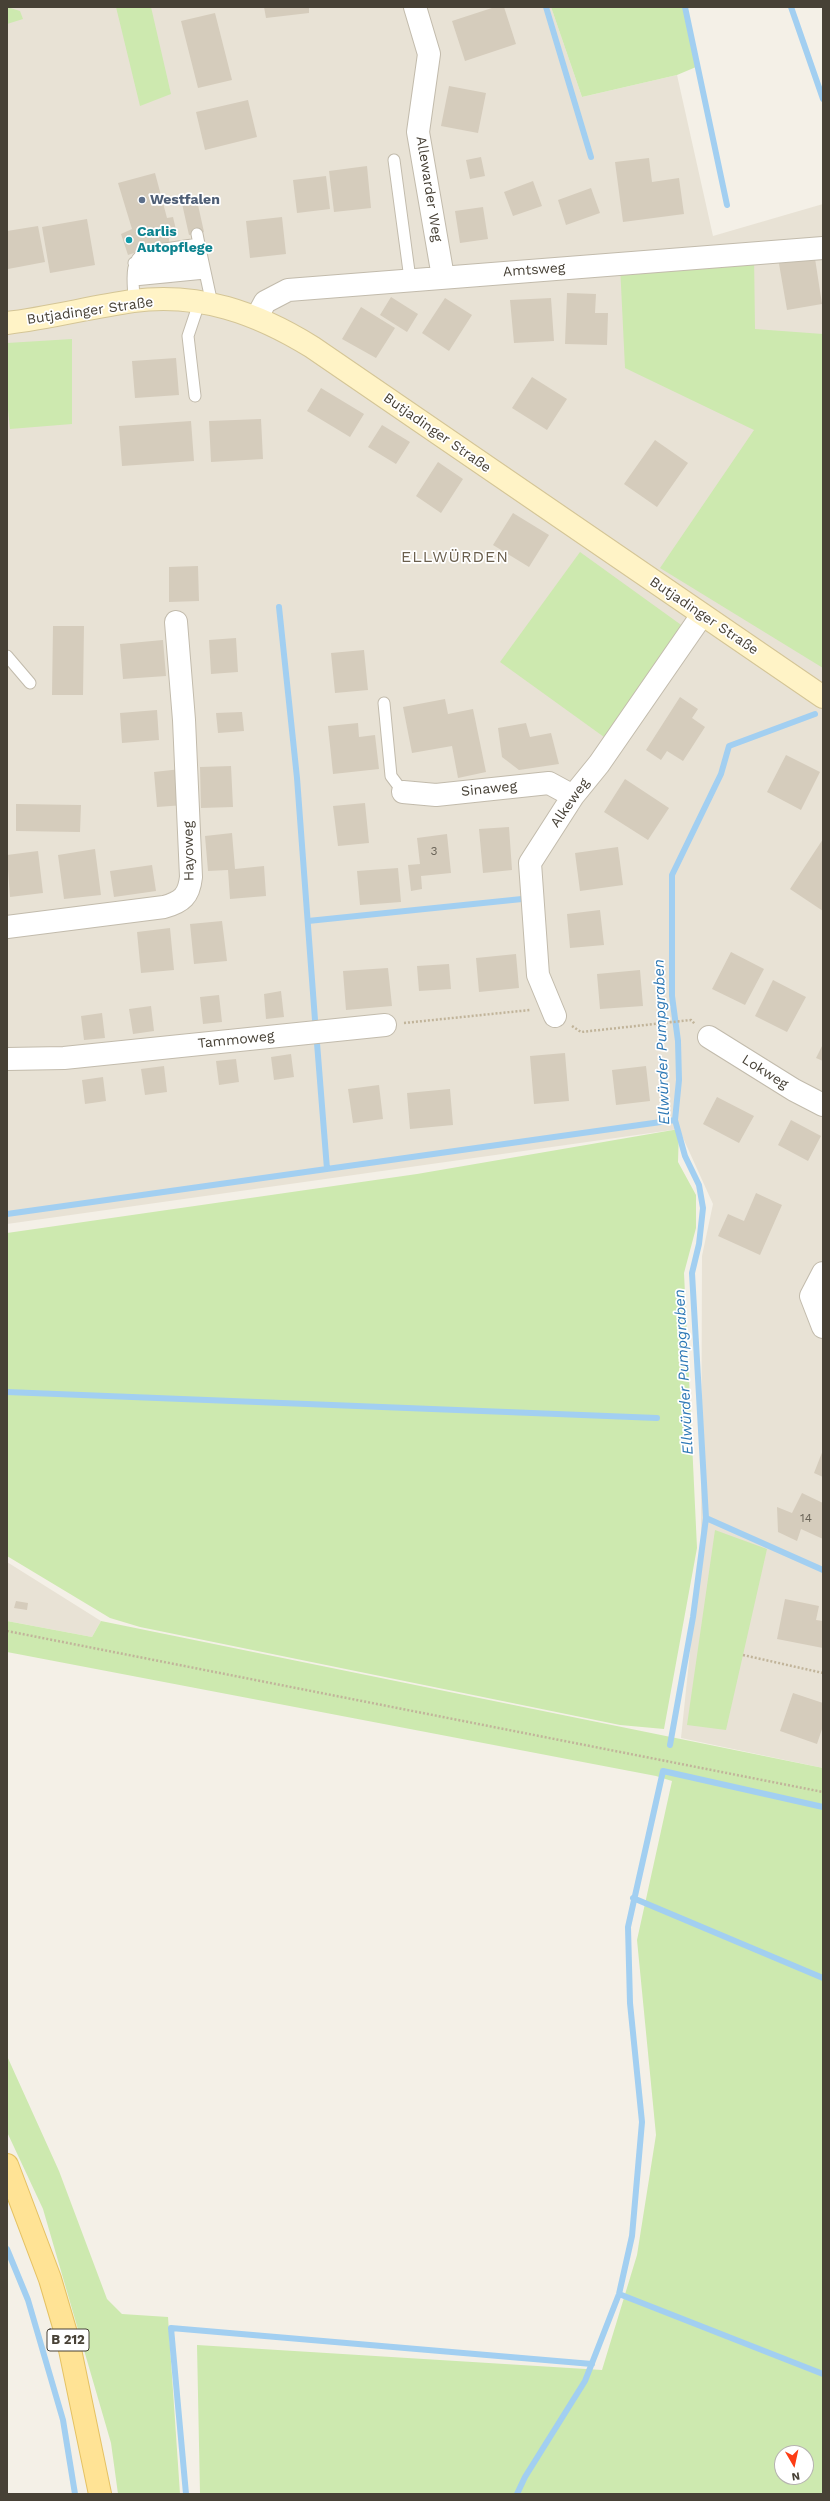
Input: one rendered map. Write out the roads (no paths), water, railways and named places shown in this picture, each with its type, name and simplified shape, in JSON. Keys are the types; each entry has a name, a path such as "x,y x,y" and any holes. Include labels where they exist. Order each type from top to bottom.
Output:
{"main road":[{"name":"Butjadinger Straße","path":"7,323 134,301 171,300 206,303 257,317 312,347 823,697"},
{"name":"B 212","path":"7,2165 50,2279 68,2340 100,2494"}],"street":[{"name":"Allewarder Weg","path":"415,7 430,54 418,132 443,277"},
{"name":"Amtsweg","path":"257,317 265,302 288,290 410,279 823,248"},
{"name":"Alkeweg","path":"555,1016 538,975 530,863 573,796 599,764 702,615"},
{"name":"Hayoweg","path":"7,927 164,906 177,903 185,897 189,889 191,877 184,720 176,622"},
{"name":"Sinaweg","path":"403,792 436,795 550,783 573,796"},
{"name":"Tammoweg","path":"7,1059 64,1058 385,1025"},
{"name":"Lokweg","path":"709,1037 794,1090 823,1105"},
{"path":"823,1273 811,1296 823,1327"}],"lane":[{"path":"394,160 410,279"},
{"path":"134,265 201,254"},
{"path":"134,265 201,254"},
{"path":"195,396 188,336 206,303 201,254"},
{"path":"134,265 134,301"},
{"path":"7,656 30,683"},
{"path":"384,703 391,776 403,792"}],"waterway":[{"path":"546,7 591,157"},
{"path":"685,7 727,205"},
{"path":"791,7 823,99"},
{"path":"279,607 297,778 315,1020"},
{"name":"Ellwürder Pumpgraben","path":"670,1745 693,1617 706,1518 692,1273 699,1244 703,1208 699,1185 685,1156 675,1120 679,1080 678,1041 672,996 672,875 721,774 729,746 815,714"},
{"path":"308,921 522,899"},
{"path":"317,1043 327,1169"},
{"path":"7,1214 675,1120"},
{"path":"7,1392 657,1418"},
{"path":"706,1518 823,1570"},
{"path":"517,2494 525,2477 585,2381 619,2294 632,2236 642,2122 630,2003 628,1927 663,1771 823,1807"},
{"path":"633,1898 823,1978"},
{"path":"7,2249 28,2300 63,2420 75,2494"},
{"path":"619,2294 823,2374"},
{"path":"186,2494 171,2328 592,2364"}],"place":[{"name":"Westfalen","path":"142,200"},
{"name":"Carlis Autopflege","path":"129,240"}],"district":[{"name":"ELLWÜRDEN","path":"455,557"}]}
